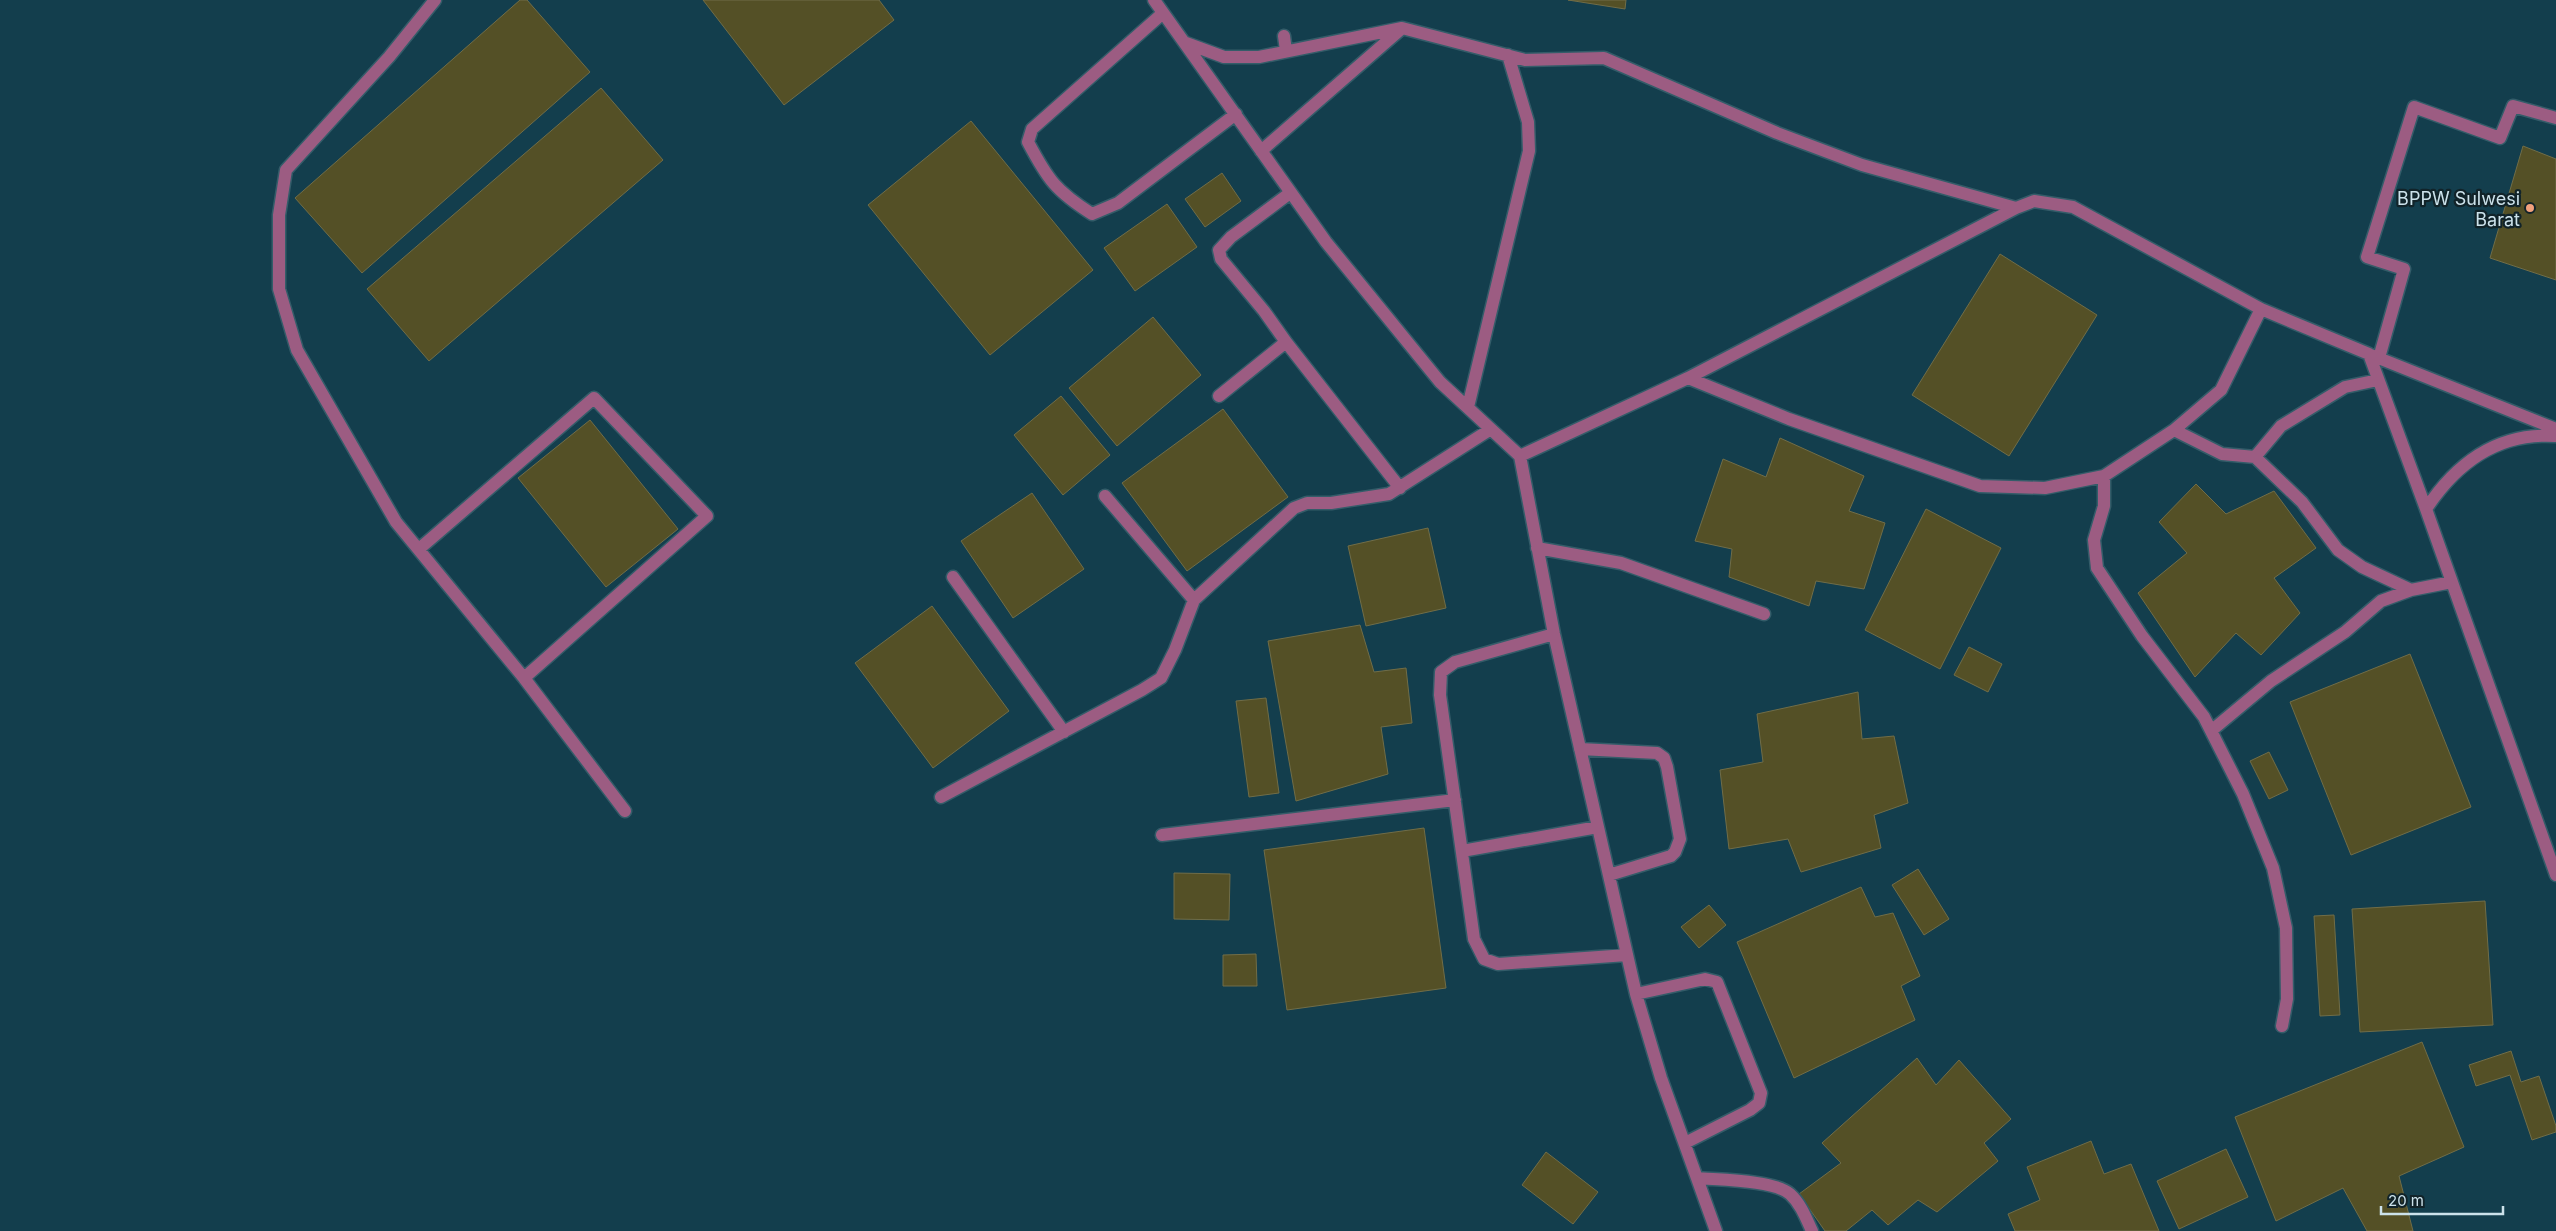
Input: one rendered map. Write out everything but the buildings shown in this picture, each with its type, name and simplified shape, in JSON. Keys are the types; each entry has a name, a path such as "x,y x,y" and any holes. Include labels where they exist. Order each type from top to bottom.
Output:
{"street":[{"path":"435,0 388,57 286,170 279,215 278,288 297,350 396,522 524,678 625,811"},
{"path":"1154,0 1326,242 1440,382 1520,456 1554,634 1636,994 1661,1078 1716,1231"},
{"path":"1164,13 1032,129 1028,142 1043,171 1064,196 1092,214 1118,203 1236,114"},
{"path":"1186,43 1224,57 1259,57 1402,28 1525,60 1604,58 1776,132 1862,165 2016,208"},
{"path":"1262,151 1402,28"},
{"path":"1284,36 1286,51"},
{"path":"1468,407 1529,151 1528,122 1508,55"},
{"path":"2556,118 2513,106 2500,138 2414,107 2367,257 2404,269 2374,356 2378,380 2556,874"},
{"path":"1290,193 1230,237 1219,250 1221,259 1264,311 1400,488"},
{"path":"1520,456 1688,378 2016,208 2034,201 2073,207 2261,309 2556,429"},
{"path":"1688,378 1789,419 1980,486 2045,488 2104,476 2174,430 2221,390 2261,309"},
{"path":"1219,396 1286,342"},
{"path":"2255,457 2281,426 2345,387 2378,380"},
{"path":"419,549 594,398 707,516 524,678"},
{"path":"941,797 1161,678 1175,650 1194,600 1294,508 1307,503 1331,503 1389,494 1491,429"},
{"path":"2174,430 2222,454 2255,457 2302,502 2338,550 2362,567 2411,590"},
{"path":"2426,509 2443,484 2466,463 2501,443 2542,435 2556,436"},
{"path":"2104,476 2104,506 2094,540 2097,568 2142,636 2204,717 2243,794 2273,868 2286,928 2287,999 2282,1026"},
{"path":"1105,496 1194,600"},
{"path":"1537,548 1621,563 1764,614"},
{"path":"953,576 1064,732"},
{"path":"2211,731 2271,681 2345,632 2381,601 2411,590 2452,582"},
{"path":"1554,634 1455,662 1441,672 1440,695 1474,939 1484,959 1498,964 1627,955"},
{"path":"1580,749 1657,753 1664,758 1667,767 1680,839 1676,852 1670,856 1609,875"},
{"path":"1162,835 1455,800"},
{"path":"1462,851 1598,827"},
{"path":"1636,994 1705,979 1717,982 1761,1093 1759,1103 1750,1110 1684,1144"},
{"path":"1697,1178 1773,1186 1788,1192 1799,1204 1812,1231"}],"place":[{"name":"BPPW Sulwesi Barat","path":"2530,208"}]}
